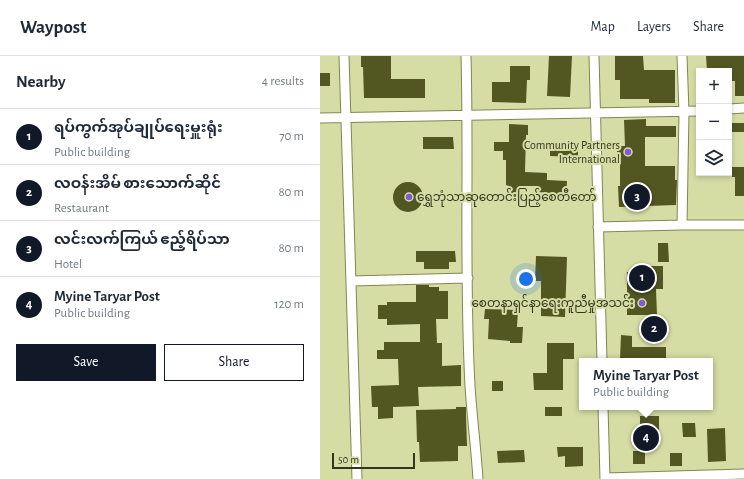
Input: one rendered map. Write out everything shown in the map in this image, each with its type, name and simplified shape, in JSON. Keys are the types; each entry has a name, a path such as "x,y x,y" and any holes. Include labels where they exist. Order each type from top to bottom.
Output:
{"street":[{"path":"344,56 357,479"},
{"path":"466,56 468,115 468,278 470,386 478,479"},
{"path":"594,56 602,358"},
{"path":"682,56 684,112 682,225"},
{"path":"732,109 744,108"},
{"path":"320,118 696,111"},
{"path":"598,227 744,225"},
{"path":"351,280 468,278"},
{"path":"603,410 605,478 688,478 744,474"}],"building":[{"path":"361,56 391,56 391,79 425,79 425,98 364,98 363,67 361,67"},
{"path":"549,56 572,56 570,97 547,96"},
{"path":"615,56 643,56 644,70 675,70 675,103 649,103 649,99 620,99 620,80 615,80"},
{"path":"706,56 744,56 744,96 735,96 735,81 732,81 732,68 707,68"},
{"path":"510,66 530,66 530,80 527,80 526,103 492,102 492,82 510,82"},
{"path":"320,73 330,73 330,86 320,86"},
{"path":"646,119 646,126 676,126 676,137 645,137 645,166 675,166 675,180 677,180 676,205 619,207 618,186 620,186 620,159 617,159 617,146 625,146 624,120"},
{"path":"732,123 744,123 744,132 732,132"},
{"path":"509,124 528,125 528,135 526,135 525,172 547,173 547,180 567,181 566,199 551,198 551,193 537,192 537,186 521,186 521,197 509,197 509,186 506,185 506,160 503,160 503,151 494,151 494,142 509,142"},
{"path":"423,137 453,137 454,149 423,149"},
{"path":"550,142 578,143 578,157 550,156"},
{"path":"732,167 744,167 744,196 735,196 735,177 732,177"},
{"path":"408,182 414,183 422,191 422,203 414,211 408,212 402,211 394,203 393,197 394,191 402,183"},
{"path":"658,243 668,243 669,262 658,262"},
{"path":"416,251 455,251 456,262 449,262 449,269 424,269 424,262 416,262"},
{"path":"536,256 567,257 565,317 541,316 541,281 535,281"},
{"path":"648,266 663,266 663,289 656,289 657,315 627,315 627,272 648,272"},
{"path":"416,285 429,285 429,287 439,287 439,291 448,291 448,319 436,319 437,343 442,343 442,366 461,365 461,386 418,387 419,406 393,407 393,418 378,419 378,407 372,407 371,386 399,385 398,359 377,359 377,350 384,350 384,342 420,342 420,324 387,325 387,319 378,319 378,305 387,305 387,302 416,302"},
{"path":"485,309 518,310 517,327 523,327 522,343 510,343 510,341 488,339 489,319 484,319"},
{"path":"621,335 632,336 632,347 666,347 666,358 620,358"},
{"path":"547,343 574,343 574,359 563,359 563,390 534,390 533,373 547,373"},
{"path":"492,381 503,381 503,391 492,391"},
{"path":"456,407 466,407 467,446 458,446 458,461 420,462 419,442 417,442 416,410 456,409"},
{"path":"545,407 562,407 562,416 545,416"},
{"path":"640,416 659,416 659,432 640,432"},
{"path":"682,423 695,423 696,437 683,437"},
{"path":"725,428 726,461 708,462 707,429"},
{"path":"557,447 583,447 583,466 565,467 565,456 558,457"},
{"path":"524,450 525,462 498,463 497,451"},
{"path":"633,451 645,451 645,464 633,464"},
{"path":"670,453 682,453 682,466 670,466"}],"place":[{"name":"Community Partners International","path":"628,152"},
{"name":"ရွှေဘုံသာဆုတောင်းပြည့်စေတီတော်","path":"409,197"},
{"name":"လင်းလက်ကြယ် ဧည့်ရိပ်သာ","path":"637,197"},
{"name":"ရပ်ကွက်အုပ်ချုပ်ရေးမှူးရုံး","path":"642,278"},
{"name":"စေတနာရှင်နာရေးကူညီမှုအသင်း","path":"642,303"},
{"name":"လဝန်းအိမ် စားသောက်ဆိုင်","path":"654,329"},
{"name":"Myine Taryar Post","path":"646,438"}]}
